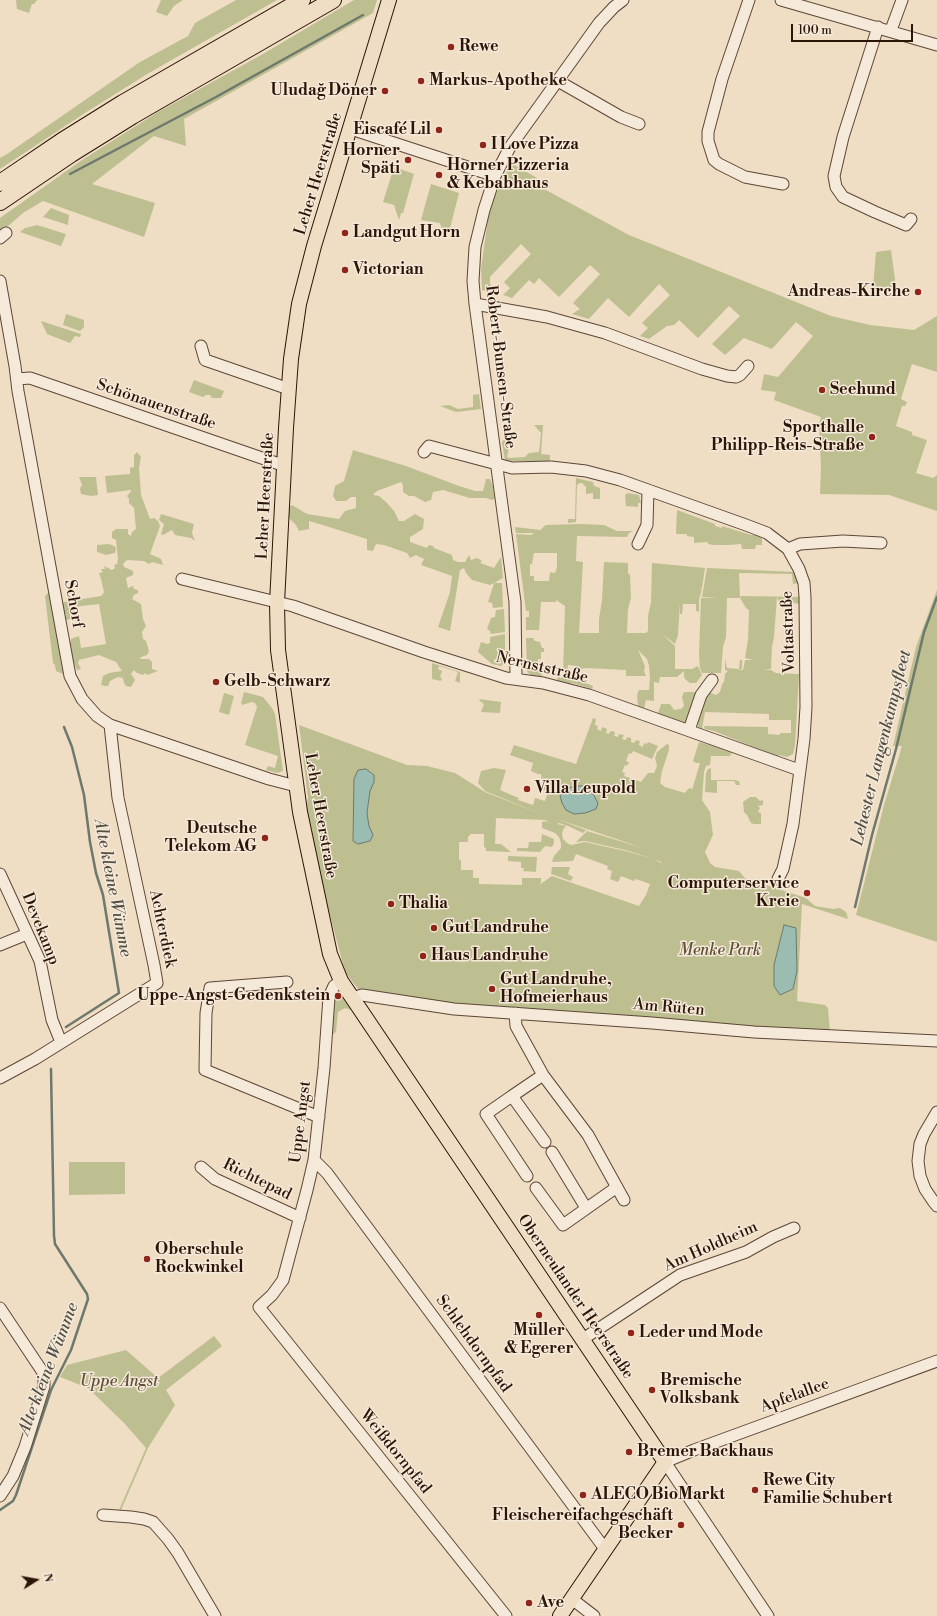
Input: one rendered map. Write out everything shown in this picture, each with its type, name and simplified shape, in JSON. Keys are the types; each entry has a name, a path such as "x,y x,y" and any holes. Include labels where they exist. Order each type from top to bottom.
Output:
{"highway":[{"path":"0,183 62,141 123,103 302,0"},
{"path":"0,202 71,154 132,116 333,0"}],"main road":[{"name":"Leher Heerstraße","path":"352,998 341,981 329,951 300,812 278,650 276,603 291,359 299,299 390,0"},
{"name":"Oberneulander Heerstraße","path":"352,998 665,1462"},
{"path":"560,1616 665,1462"}],"street":[{"name":"Robert-Bunsen-Straße","path":"516,679 515,602 476,304 474,281 475,247 484,210 495,176 511,145 599,23 623,0"},
{"path":"749,0 722,79 712,116 708,140 714,160 719,164 745,177 783,184"},
{"path":"890,30 902,0"},
{"path":"788,1 937,45"},
{"path":"878,27 843,137 834,176 836,187 843,197 906,225 911,219"},
{"path":"558,81 621,117 639,124"},
{"path":"351,129 495,176"},
{"name":"Schorf","path":"0,281 18,391 70,676 82,699 88,707 110,725 296,786"},
{"path":"476,304 547,317 605,333 702,369 727,376 736,377 744,372 748,366"},
{"path":"201,346 205,360 289,389"},
{"name":"Schönauenstraße","path":"17,378 30,378 285,466"},
{"name":"Voltastraße","path":"424,452 429,446 512,468 551,467 586,471 620,480 767,533 788,548 804,582 806,611 805,721 792,830 783,869 778,879"},
{"path":"638,544 647,525 648,490"},
{"path":"788,548 800,544 843,541 881,543"},
{"name":"Nernststraße","path":"182,579 293,606 468,666 516,679 551,685 589,695 799,770"},
{"path":"689,730 701,695 712,680"},
{"name":"Achterdiek","path":"0,1078 35,1059 156,983 154,965 118,798 110,725"},
{"name":"Devekamp","path":"0,874 40,961 52,1020 61,1042"},
{"path":"0,945 27,934"},
{"name":"Uppe Angst","path":"259,1307 272,1295 282,1280 300,1218 314,1160 329,998 334,986 341,981"},
{"path":"287,982 210,988 206,1013 205,1070 319,1117"},
{"name":"Am Rüten","path":"352,998 362,995 454,1009 798,1035 937,1041"},
{"path":"515,1013 516,1026 543,1075 588,1135 624,1200"},
{"path":"527,1176 486,1114 543,1075"},
{"path":"512,1096 545,1142"},
{"path":"937,1112 920,1144 918,1160 920,1176 925,1189 937,1206"},
{"path":"552,1152 586,1208"},
{"name":"Schlehdornpfad","path":"314,1160 327,1173 605,1549"},
{"name":"Richtepad","path":"201,1167 215,1179 300,1218"},
{"path":"536,1188 563,1225 617,1187"},
{"name":"Am Holdheim","path":"583,1339 680,1275 746,1252 774,1236 794,1228"},
{"name":"Weißdornpfad","path":"259,1307 506,1616"},
{"path":"0,1308 44,1374 44,1386 25,1447 16,1470 0,1496"},
{"name":"Apfelallee","path":"665,1462 937,1361"},
{"name":"Oberneulander Heerstraße","path":"665,1462 768,1616"},
{"path":"103,1515 131,1517 153,1522 178,1553 215,1616"},
{"path":"572,1599 594,1616"}],"green space":[{"path":"16,0 37,0 34,4 32,4 29,13 17,9"},
{"path":"161,0 183,0 174,6 167,16 156,12"},
{"path":"236,0 277,0 149,73 0,169 0,158 140,62 188,36 195,23"},
{"path":"354,0 377,0 373,13 184,119 186,146 154,136 92,184 155,203 144,237 43,201 23,213 0,233 0,218 82,160 158,112 263,54"},
{"path":"511,163 537,178 535,184 629,235 831,316 870,325 914,330 937,316 937,372 912,364 901,399 907,402 905,406 902,406 896,426 912,432 912,435 927,440 916,473 933,478 937,475 937,511 889,495 820,494 821,467 819,424 821,417 774,400 776,392 761,390 764,374 778,377 813,336 796,322 772,349 744,338 725,355 712,344 740,316 729,306 698,338 679,320 674,325 667,326 649,339 640,336 648,328 642,323 670,295 659,284 629,317 608,298 589,319 572,314 580,309 573,303 600,274 590,265 559,297 539,278 534,284 529,280 512,298 503,295 510,288 504,282 531,254 521,244 490,277 490,284 499,293 482,290 481,269 488,219 494,198"},
{"path":"394,167 414,174 403,213 401,213 399,220 394,205 383,202"},
{"path":"431,184 459,193 449,232 447,232 445,238 440,223 421,220"},
{"path":"51,208 69,215 68,225 43,217"},
{"path":"37,225 66,234 61,246 20,232 25,228"},
{"path":"891,250 895,279 894,287 873,287 876,252"},
{"path":"66,314 84,320 84,327 80,331 63,325"},
{"path":"41,321 81,334 80,337 75,336 70,343 47,334"},
{"path":"194,380 224,391 221,398 212,398 210,395 203,397 189,392"},
{"path":"479,394 481,409 456,412 440,406 449,405 458,409 473,407 473,395"},
{"path":"534,425 543,425 541,454 550,455 550,461 505,460 502,442 509,434 509,448 507,457 525,457 529,453 539,452 541,433"},
{"path":"353,450 406,466 475,491 483,491 486,479 490,479 493,486 495,499 492,500 486,498 470,498 443,490 433,492 431,500 425,502 403,492 403,485 401,482 377,491 373,495 379,496 386,502 394,511 399,521 404,521 415,514 424,519 423,529 410,537 410,542 427,548 429,545 433,546 434,548 452,555 453,560 458,562 465,562 469,555 471,560 477,558 482,561 480,563 494,568 501,557 503,578 490,585 472,580 464,568 460,570 450,631 438,627 450,592 452,576 421,565 424,559 416,555 410,558 407,553 384,545 376,544 373,551 367,550 367,539 309,521 309,529 299,531 296,525 286,515 286,509 292,505 307,514 339,519 345,511 356,508 356,497 351,497 346,501 336,501 333,496 335,486 344,481"},
{"path":"137,452 141,457 139,468 141,495 150,519 154,518 158,521 160,526 150,554 161,559 163,565 152,562 149,564 144,561 127,560 123,564 124,567 133,571 133,575 126,578 128,588 133,586 134,589 138,590 138,593 134,595 132,599 141,604 143,619 146,626 142,632 143,639 146,641 149,651 147,655 141,657 140,659 149,659 152,662 152,669 158,671 147,675 145,673 143,675 134,670 131,674 135,680 131,687 126,686 123,678 118,677 110,681 108,686 101,685 103,676 109,673 122,671 116,662 99,655 79,660 78,663 81,669 77,670 73,660 68,654 58,603 101,596 104,592 99,573 103,572 101,569 105,569 104,566 112,570 115,568 114,565 117,564 118,559 116,540 112,538 112,532 116,529 128,529 128,534 131,536 132,532 136,529 134,508 129,503 127,496 131,490 107,493 105,476 130,474 130,468 134,467 134,455","holes":["99,604 106,644 81,648 79,636 71,639 71,642 68,643 64,614 69,614 65,615 66,620 76,618 73,607"]},
{"path":"79,477 96,477 98,495 91,496 81,494 80,488 82,485"},
{"path":"576,478 593,482 594,486 600,488 600,499 593,499 593,493 586,494 586,487 582,483 577,485 576,522 568,523 568,519 575,519"},
{"path":"628,493 639,495 641,503 638,503 638,507 626,506 625,495"},
{"path":"677,510 715,524 715,526 722,528 722,526 751,535 762,535 762,545 756,545 755,549 742,549 741,544 714,545 708,544 708,542 694,543 694,537 687,536 687,534 676,534"},
{"path":"161,514 194,524 192,533 195,541 191,538 175,535 172,530 163,535 161,534 164,524 159,520"},
{"path":"546,525 604,525 617,531 633,531 629,533 627,537 577,536 576,561 583,562 579,633 599,633 604,562 628,563 631,598 628,609 627,633 646,633 648,631 648,616 651,602 652,563 705,568 702,588 700,588 702,589 699,600 699,612 696,611 696,604 683,604 682,614 680,614 680,603 678,635 675,644 662,634 675,646 675,669 692,669 698,666 702,675 696,683 690,683 686,680 684,677 684,671 677,677 660,677 659,683 654,682 654,701 646,700 644,709 638,707 637,695 639,690 649,690 650,678 647,659 638,650 645,666 644,671 646,676 626,676 626,670 578,669 576,666 568,665 567,672 574,676 573,681 583,682 593,686 592,689 572,683 568,686 558,684 557,678 563,675 565,606 556,600 556,602 541,602 539,630 526,630 526,617 529,617 529,611 526,611 516,534 531,535 534,533 516,533 515,527 541,530","holes":["534,553 557,553 557,567 555,573 550,572 549,581 534,581 534,576 530,576 530,564 532,564"]},
{"path":"109,544 116,548 115,553 106,555 97,552 97,545"},
{"path":"707,568 795,572 799,583 793,584 792,574 739,573 740,598 727,598 726,637 723,647 721,673 702,673 700,668 701,598 718,598 702,597"},
{"path":"494,583 502,583 503,607 493,608 492,603 488,602"},
{"path":"937,590 937,942 856,915 884,805 902,746 893,746 916,647"},
{"path":"52,592 65,675 56,671 53,663 45,596"},
{"path":"741,596 805,597 805,604 779,602 777,597 771,669 763,669 771,670 776,673 799,674 795,745 793,754 787,757 779,755 778,757 714,731 705,729 704,726 768,727 768,734 780,735 780,733 791,733 791,720 769,720 769,714 705,712 702,729 698,727 697,722 705,697 709,692 716,695 720,692 724,682 725,674 728,671 725,670 725,659 727,668 739,669 740,660 742,660 742,669 737,670 743,670 745,660 753,660 745,658 748,640 749,610 740,598"},
{"path":"504,609 505,632 491,634 487,629 491,618 495,617 496,610"},
{"path":"505,634 505,663 501,666 492,664 478,652 481,642 487,644 490,643 490,637"},
{"path":"526,638 533,638 535,641 540,642 542,648 544,648 544,652 541,652 541,659 538,659 538,665 536,666 537,670 541,671 542,677 531,676 527,671"},
{"path":"432,663 460,672 460,683 455,681 458,672 439,666 438,669 442,671 440,677 442,678 441,681 432,679"},
{"path":"244,692 263,697 275,714 283,771 277,773 266,770 268,766 275,768 278,756 245,745 257,707 255,703 252,702 242,705 241,703"},
{"path":"684,692 694,692 696,694 689,721 684,726 659,717 658,713 661,704 670,704 674,710 681,709 684,706 682,697"},
{"path":"224,693 234,696 229,715 219,712"},
{"path":"479,699 501,702 500,713 481,712 484,704"},
{"name":"Menke Park","path":"593,718 596,719 595,725 598,726 597,729 601,731 602,727 607,729 606,733 609,734 611,731 615,732 614,736 618,737 619,734 624,735 622,739 626,740 627,737 631,738 631,742 634,743 636,740 640,741 639,745 643,747 644,743 647,744 648,742 658,746 652,759 633,751 631,754 629,753 626,761 629,762 627,766 625,765 622,772 625,773 624,776 641,782 648,773 654,773 657,766 655,758 657,752 667,744 669,745 660,783 665,787 685,793 688,789 691,788 692,790 700,763 693,761 699,742 733,751 730,756 711,756 710,765 706,766 704,772 702,800 710,812 713,835 705,852 710,863 715,867 739,871 749,883 766,885 806,898 815,906 833,909 840,908 846,912 848,919 802,904 797,1001 825,1005 828,1008 830,1032 529,1009 466,1006 359,990 345,972 318,869 306,811 308,797 299,725 407,765 427,766 455,773 485,792 546,816 485,791 478,783 481,771 494,768 506,770 500,790 519,798 518,800 533,805 535,798 545,801 548,791 542,789 541,774 531,771 533,763 510,755 514,745 576,764","holes":["496,818 546,820 548,823 545,821 542,822 542,828 555,833 559,837 561,843 561,848 554,856 552,862 573,861 576,854 608,866 607,869 612,871 610,879 618,882 621,876 634,881 636,879 650,884 646,895 639,906 552,876 539,885 541,878 522,878 522,885 479,884 479,878 473,878 473,870 461,870 461,860 459,860 459,842 468,842 468,836 470,836 470,834 484,834 484,847 486,848 486,851 511,852 501,844 495,844","557,819 646,849 587,831 576,842 585,841 625,850 654,859 585,842 571,845 563,839 562,834 566,826 557,824 559,823 568,826 583,833 586,830"]},
{"path":"711,768 711,780 734,780 739,781 740,785 736,785 734,781 717,781 717,793 705,792 706,773 708,769"},
{"path":"750,797 756,797 760,801 763,800 763,805 758,806 760,808 758,812 761,813 761,824 751,823 744,812 743,802"},
{"path":"542,834 554,839 552,847 545,846 540,852 517,851 517,848 528,848 529,842 541,842"},
{"path":"508,856 537,857 536,872 523,871 524,868 521,868 521,862 508,861"},
{"path":"552,867 570,867 568,874 573,877 571,881 551,874"},
{"path":"337,991 340,993 351,1010 345,1008 338,1012 336,1032 331,1036 334,992"},
{"path":"69,1162 125,1162 125,1194 69,1195"},
{"path":"214,1336 222,1346 166,1390 175,1405 148,1448 121,1510 119,1510 146,1448 125,1424 88,1388 60,1377 67,1365 126,1350 158,1378"}],"water":[{"path":"366,769 374,775 374,782 370,791 367,813 369,826 373,835 370,841 358,844 353,841 354,779 358,770"},
{"path":"575,786 584,786 591,790 598,803 596,809 585,813 574,814 566,810 560,796 563,790"},
{"path":"784,925 796,928 797,971 793,989 780,995 774,986 774,965"}],"waterway":[{"path":"70,174 216,97 363,15"},
{"name":"Lehester Langenkampsfleet","path":"855,907 872,835 896,749 924,632 937,597"},
{"name":"Alte kleine Wümme","path":"64,727 72,747 84,795 90,842 96,873 103,895 119,993 66,1027"},
{"name":"Alte kleine Wümme","path":"0,1510 13,1501 16,1495 51,1390 71,1350 88,1299 87,1294 55,1244 51,1069"}],"place":[{"name":"Rewe","path":"451,47"},
{"name":"Markus-Apotheke","path":"421,81"},
{"name":"Uludağ Döner","path":"385,91"},
{"name":"Eiscafé Lil","path":"439,130"},
{"name":"I Love Pizza","path":"483,145"},
{"name":"Horner Späti","path":"408,160"},
{"name":"Horner Pizzeria & Kebabhaus","path":"439,175"},
{"name":"Landgut Horn","path":"345,233"},
{"name":"Victorian","path":"345,270"},
{"name":"Andreas-Kirche","path":"918,292"},
{"name":"Seehund","path":"822,390"},
{"name":"Sporthalle Philipp-Reis-Straße","path":"872,437"},
{"name":"Gelb-Schwarz","path":"216,682"},
{"name":"Villa Leupold","path":"527,789"},
{"name":"Deutsche Telekom AG","path":"265,838"},
{"name":"Computerservice Kreie","path":"807,893"},
{"name":"Thalia","path":"391,904"},
{"name":"Gut Landruhe","path":"434,928"},
{"name":"Haus Landruhe","path":"423,956"},
{"name":"Gut Landruhe, Hofmeierhaus","path":"492,989"},
{"name":"Uppe-Angst-Gedenkstein","path":"338,996"},
{"name":"Oberschule Rockwinkel","path":"147,1259"},
{"name":"Müller & Egerer","path":"539,1315"},
{"name":"Leder und Mode","path":"631,1333"},
{"name":"Bremische Volksbank","path":"652,1390"},
{"name":"Bremer Backhaus","path":"629,1452"},
{"name":"Rewe City Familie Schubert","path":"755,1490"},
{"name":"ALECO BioMarkt","path":"583,1495"},
{"name":"Fleischereifachgeschäft Becker","path":"681,1525"},
{"name":"Ave","path":"529,1603"}]}
